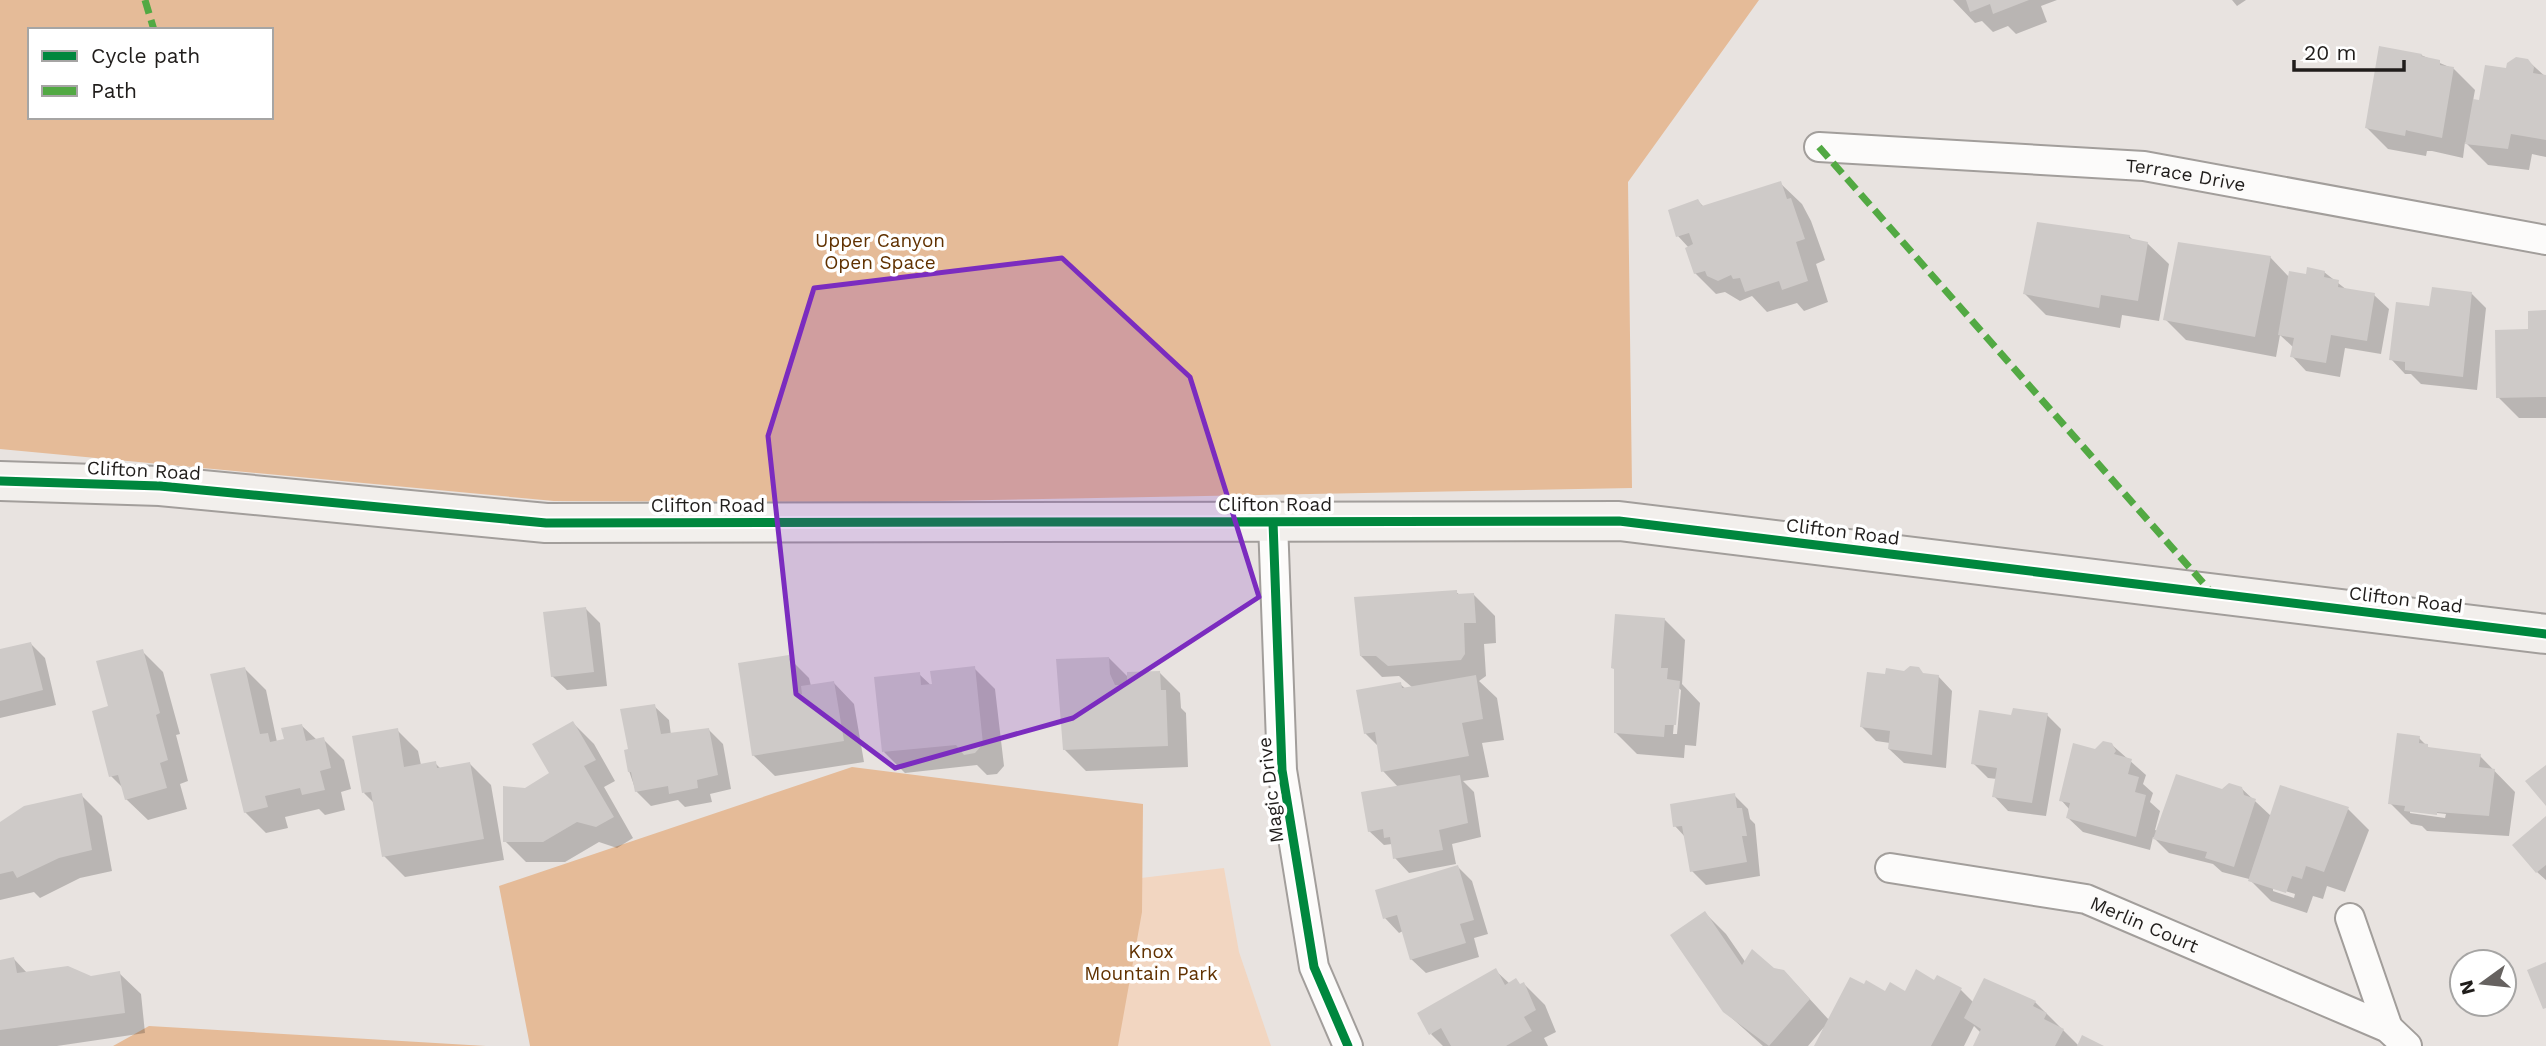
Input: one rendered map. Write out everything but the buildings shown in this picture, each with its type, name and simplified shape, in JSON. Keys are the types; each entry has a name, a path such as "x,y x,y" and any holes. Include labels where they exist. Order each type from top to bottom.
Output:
{"street":[{"name":"Terrace Drive","path":"1819,147 2144,166 2546,240"},
{"name":"Clifton Road","path":"0,481 160,486 546,523 1619,521 2546,634"},
{"name":"Magic Drive","path":"1273,522 1282,769 1314,967 1348,1046"},
{"name":"Merlin Court","path":"1890,868 2086,899 2398,1037"},
{"name":"Merlin Court","path":"2350,918 2398,1037"}],"highlighted area":[{"path":"1062,258 1190,377 1259,597 1073,718 895,768 796,694 768,436 814,288"}],"green space":[{"name":"Upper Canyon Open Space","path":"0,0 1759,0 1628,182 1632,488 885,502 554,501 0,449"},
{"path":"852,767 1143,804 1142,912 1118,1046 530,1046 499,886"},
{"name":"Knox Mountain Park","path":"1224,868 1239,952 1271,1046 1044,1046 1025,892"},
{"path":"149,1026 486,1046 113,1046"}],"marked path":[{"path":"145,0 153,28"},
{"path":"1819,147 2212,593"}],"cycle path":[{"path":"0,481 160,486 546,523 1619,521 2546,634"},
{"path":"1273,522 1282,770 1314,967 1348,1046"}]}
